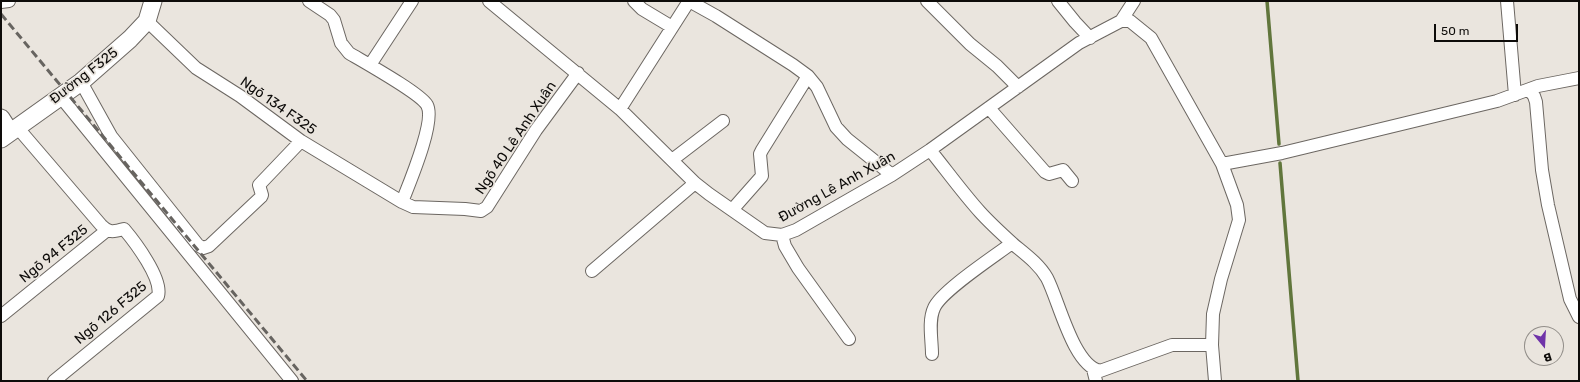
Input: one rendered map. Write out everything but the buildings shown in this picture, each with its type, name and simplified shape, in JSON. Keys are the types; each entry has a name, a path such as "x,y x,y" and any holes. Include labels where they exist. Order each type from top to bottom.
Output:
{"main road":[{"name":"Đường F325","path":"7,129 81,82 130,39 147,21 154,1"}],"street":[{"path":"1,2 9,1"},
{"path":"309,1 330,15 334,20 341,43 349,52 414,94 425,102 428,107 429,120 418,161 402,202"},
{"path":"370,65 412,1"},
{"name":"Đường Lê Anh Xuân","path":"489,1 620,109 695,183 765,233 782,235 796,230 892,175 930,150 1079,43 1121,21"},
{"path":"634,1 642,9 672,27"},
{"path":"620,109 689,1 716,16 808,76 817,87 836,127 847,139 892,175"},
{"path":"1058,1 1090,38"},
{"path":"1134,1 1121,21 1130,22 1151,38 1222,164 1237,205 1239,220 1221,279 1213,314 1212,345 1215,381"},
{"path":"1507,1 1515,95"},
{"path":"935,3 970,44 997,66 1018,86"},
{"name":"Ngõ 134 F325","path":"147,21 196,68 240,96 301,141 402,202"},
{"name":"Ngõ 40 Lê Anh Xuân","path":"402,202 413,207 481,211 487,207 536,130 578,73"},
{"path":"732,210 762,176 760,154 808,76"},
{"path":"1222,164 1282,153 1497,101 1550,83 1579,78"},
{"path":"81,82 111,136 198,245 203,248 209,246 261,197 262,195 259,185 301,141"},
{"path":"1529,90 1534,96 1536,102 1542,170 1548,205 1570,299 1579,317"},
{"path":"60,96 292,381"},
{"path":"989,108 1045,172 1049,174 1063,170 1072,181"},
{"path":"672,160 723,120"},
{"path":"7,129 106,231"},
{"path":"930,150 980,212 1028,257 1047,278 1072,339 1095,375 1100,371 1172,345 1212,345"},
{"path":"592,271 695,183"},
{"name":"Ngõ 126 F325","path":"54,381 158,296 160,291 158,282 135,242 124,229 114,232 106,231"},
{"name":"Ngõ 94 F325","path":"1,316 106,231"},
{"path":"782,235 785,246 798,268 849,339"},
{"path":"932,354 931,324 933,308 938,301 954,286 1012,243"}],"waterway":[{"path":"1267,1 1279,144"},
{"path":"1280,163 1298,381"}],"railway":[{"path":"1,14 307,381"}]}
